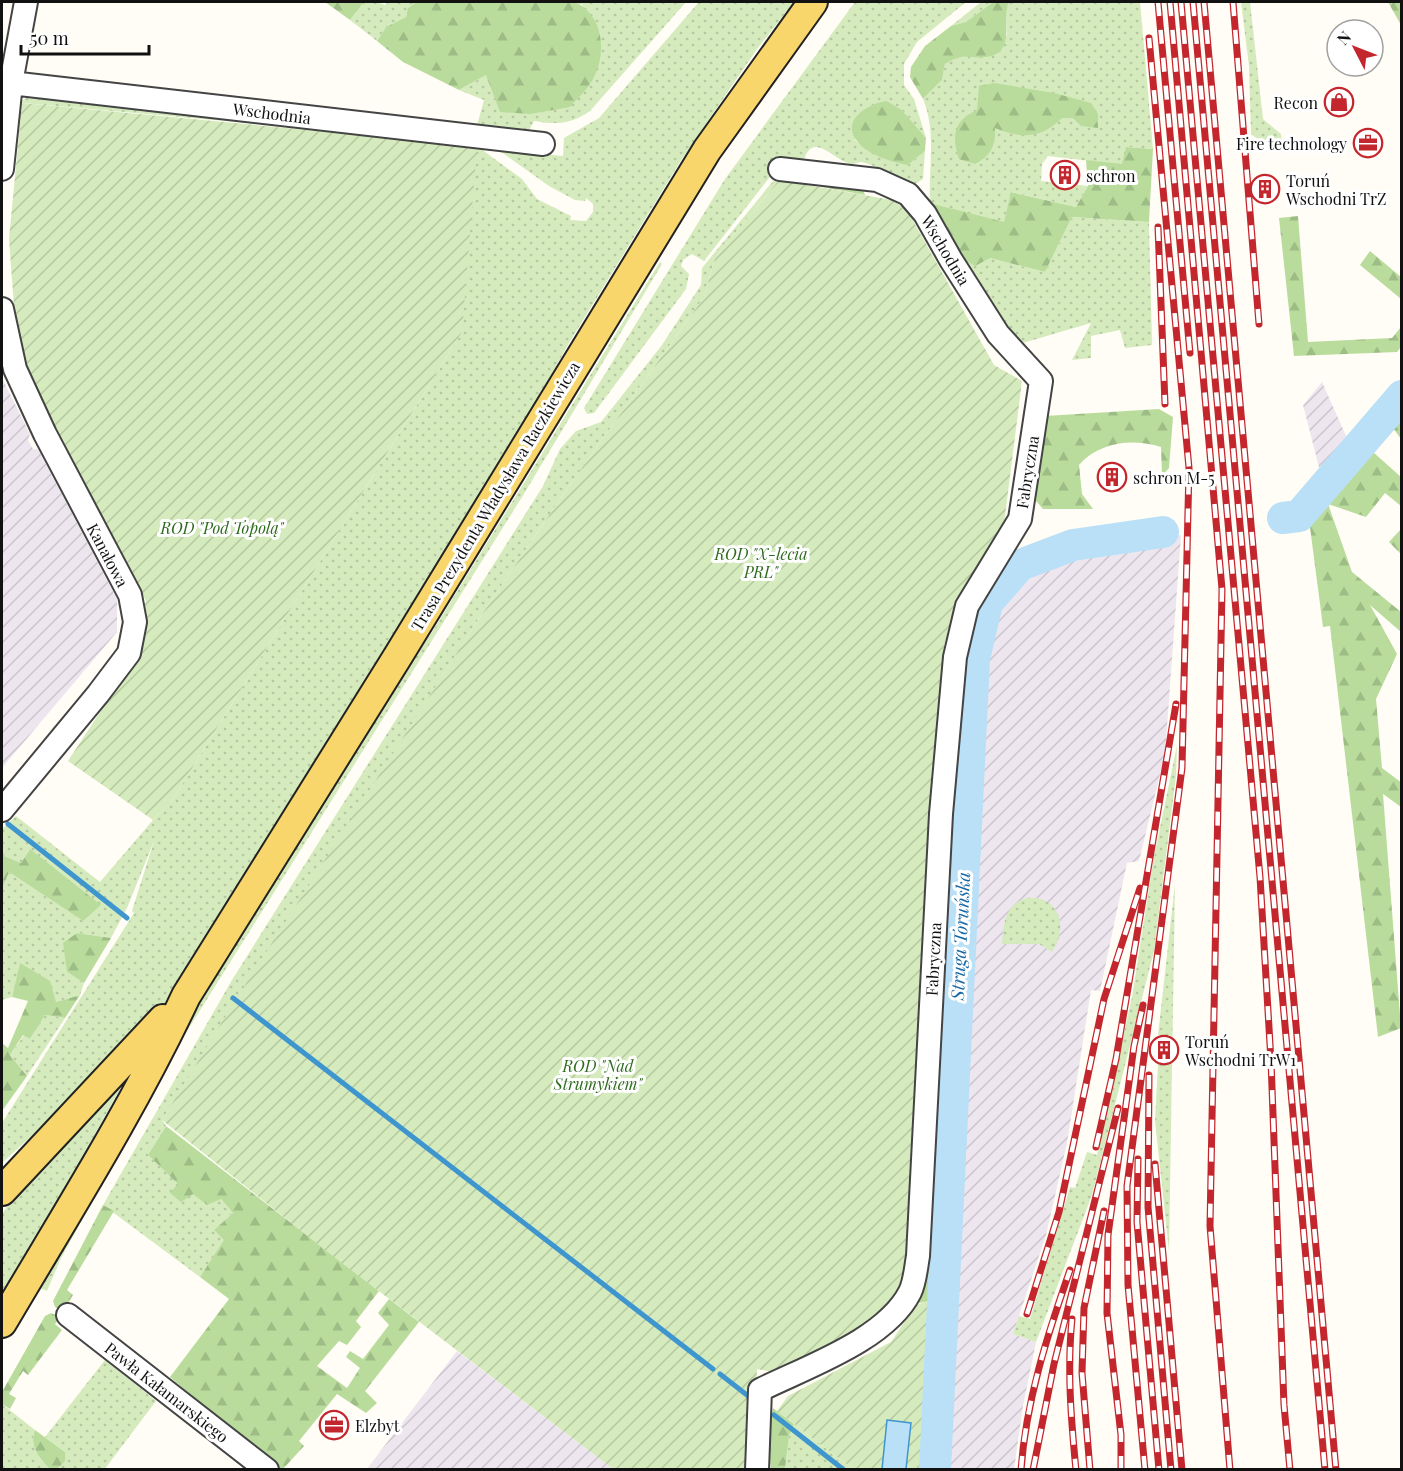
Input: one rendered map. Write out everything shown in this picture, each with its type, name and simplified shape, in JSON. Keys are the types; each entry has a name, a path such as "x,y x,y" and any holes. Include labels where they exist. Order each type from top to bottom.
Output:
{"main road":[{"name":"Trasa Prezydenta Władysława Raczkiewicza","path":"2,1323 132,1101 164,1044 186,996 398,656 707,150 813,2"},
{"name":"Trasa Prezydenta Władysława Raczkiewicza","path":"2,1191 186,996"}],"street":[{"path":"2,169 6,82 26,2"},
{"name":"Wschodnia","path":"6,82 543,144"},
{"name":"Wschodnia","path":"780,168 877,180 908,194 926,214 951,260 998,333 1041,381"},
{"name":"Kanałowa","path":"2,309 15,369 45,434 130,595 135,622 129,653 99,694 2,810"},
{"name":"Fabryczna","path":"757,1470 760,1390 861,1340 892,1316 911,1291 918,1256 941,814 955,657 967,606 1020,519 1041,381"},
{"name":"Pawła Kałamarskiego","path":"68,1315 267,1470"}],"shaded area":[{"path":"2,378 30,434 28,440 33,449 38,449 117,599 117,632 2,768"},
{"path":"1322,382 1347,438 1320,471 1303,405"},
{"path":"1181,535 1165,754 1139,861 1127,863 1100,991 1091,990 1067,1143 1046,1235 1013,1334 1036,1342 1023,1406 1014,1469 945,1470 967,977 974,913 972,846 978,814 977,665 995,605 1018,575 1063,552 1124,541"},
{"path":"457,1351 613,1469 366,1470"}],"green space":[{"path":"325,2 363,2 363,3 350,20"},
{"path":"363,2 377,2 385,5 388,2 416,2 408,8 406,17 386,27 377,41 350,20"},
{"path":"416,2 575,2 592,16 597,25 601,45 598,67 589,85 570,107 530,114 500,112 486,75 459,90 403,62 377,41 386,27 406,17 408,8"},
{"path":"575,2 686,2 590,111 577,119 550,123 534,121 527,134 476,129 484,100 459,90 486,75 583,5"},
{"path":"699,2 794,2 757,49 680,162 569,343 483,496 167,1001 129,1045 2,1163 2,1123 134,913 132,911 154,841 127,908 111,938 77,933 67,972 84,983 80,995 56,1002 20,964 12,997 2,1000 2,889 9,872 83,921 29,850 21,863 2,855 2,829 16,816 100,882 153,820 170,804 462,332 393,136 23,103 17,144 13,140 19,103 29,96 479,144 485,152 522,179 537,199 571,216 570,220 586,221 593,212 593,204 586,198 585,201 575,200 549,186 497,149 563,156 564,138 599,118"},
{"path":"855,2 966,2 917,42 904,64 904,85 914,99 926,138 902,110 887,101 855,140 868,151 908,165 925,151 923,179 912,186 873,166 861,162 852,164 845,162 817,147 811,149 806,155 802,167 780,164 704,261 692,254 683,260 681,266 689,274 686,289 594,413 587,414 584,408 725,179"},
{"path":"981,2 993,2 966,22 951,26"},
{"path":"993,2 1009,2 1006,40 1003,47 991,56 964,57 945,64 942,80 923,99 910,77 911,67 925,46 951,26 966,22"},
{"path":"1009,2 1140,2 1153,149 1126,147 1125,165 1048,156 1042,164 1041,181 1088,186 1076,207 1012,192 1004,223 930,203 931,138 923,99 942,80 945,64 959,55 991,56 1007,35 1006,8"},
{"path":"1241,2 1250,2 1263,119 1281,134 1282,144 1259,140 1251,134 1249,66"},
{"path":"1388,2 1401,2 1401,25"},
{"path":"994,83 1054,93 1091,103 1098,114 1098,128 1081,126 1073,118 1062,118 1046,130 1030,135 1013,134 995,128 995,140 989,154 975,164 959,159 955,143 956,130 963,119 977,110 979,86"},
{"path":"887,101 902,110 926,138 925,151 908,165 873,154 861,146 853,133 852,126 859,114 872,105"},
{"name":"ROD \"Pod Topolą\"","path":"22,103 477,146 462,332 170,804 153,820 68,761 121,680 146,601 65,449 22,355 15,320 9,239"},
{"path":"1126,147 1153,149 1149,222 1072,217 1045,272 990,258 975,266 952,253 930,203 1004,222 1011,192 1076,207 1088,186 1086,160 1122,164"},
{"path":"778,175 779,180 715,258 704,297 571,483 476,623 162,1120 166,1126 148,1155 180,1184 197,1193 221,1199 233,1213 214,1230 225,1240 200,1277 103,1205 232,980 543,486 560,449 576,431 601,422 662,345 701,285 702,268"},
{"path":"779,179 861,184 865,195"},
{"name":"ROD \"Nad Strumykiem\"","path":"779,180 892,200 907,210 994,365 1022,381 1004,524 955,615 944,645 924,935 906,1282 885,1315 773,1372 757,1369 753,1469 613,1469 334,1257 162,1120 233,1004 476,623 571,483 704,297 715,258"},
{"path":"1298,216 1308,342 1392,338 1401,327 1401,347 1397,352 1294,356 1279,218"},
{"path":"1072,217 1149,222 1152,345 1125,348 1120,330 1091,336 1091,358 1072,360 1091,323 1016,345 952,253 990,258 1045,272"},
{"path":"1370,251 1401,277 1401,299 1360,265"},
{"path":"660,262 662,264 522,497 182,1039 61,1258 47,1291 37,1287 193,1007 373,719 432,632"},
{"path":"1401,403 1401,439 1393,428 1373,452 1401,477 1401,506 1385,493 1366,517 1328,504 1352,572 1401,612 1401,632 1370,605 1397,654 1376,699 1382,768 1402,783 1401,807 1383,794 1401,1028 1378,1037 1330,626 1323,627 1308,512"},
{"path":"1159,409 1173,417 1169,468 1162,476 1161,447 1139,443 1117,444 1096,451 1079,465 1082,494 1093,509 1043,509 1030,494 1045,416"},
{"path":"1401,529 1401,554 1389,542"},
{"path":"966,636 984,641 977,665 978,814 972,846 974,913 969,959 952,956 944,944"},
{"path":"1177,745 1176,776 1154,951 1092,1195 1036,1342 1013,1334 1019,1316 1030,1319 1070,1187 1075,1188 1087,1152 1097,1155 1132,997 1154,857"},
{"path":"30,849 101,905 83,921 9,872 2,889 2,855 21,863"},
{"path":"1175,884 1169,1251 1155,1121 1158,1064 1169,1064 1170,1035 1158,1035"},
{"path":"1026,898 1038,898 1047,902 1054,907 1058,915 1060,933 1052,952 1039,944 1002,944 1006,916 1013,906"},
{"path":"77,933 111,938 84,983 67,972 63,943"},
{"path":"20,963 50,981 56,1002 80,995 65,1018 45,1015 30,1039 23,1035 10,1055 27,1076 2,1111 2,1043 8,1048 28,1001 12,997"},
{"path":"953,975 967,977 945,1469 920,1469 929,1301 910,1305 926,1212 936,1195"},
{"path":"45,1015 65,1018 27,1076 10,1055 24,1035 30,1039"},
{"path":"130,1071 2,1302 2,1214 24,1183"},
{"path":"166,1126 379,1291 356,1321 361,1327 347,1345 339,1341 317,1366 347,1388 360,1368 346,1357 350,1351 363,1359 389,1325 378,1313 389,1299 419,1322 365,1391 377,1403 366,1413 337,1394 299,1441 304,1446 283,1469 276,1469 170,1377 229,1299 200,1277 224,1240 214,1230 233,1213 221,1199 207,1205 193,1194 181,1202 170,1193 178,1184 148,1155"},
{"path":"103,1205 114,1211 67,1290 73,1295 63,1311 55,1307 53,1301"},
{"path":"929,1300 920,1469 853,1469 777,1411 788,1396 891,1342 915,1306"},
{"path":"51,1313 60,1317 55,1324 62,1330 28,1375 23,1371 9,1394 16,1398 10,1409 2,1404 2,1392 45,1316"},
{"path":"105,1360 156,1401 104,1470 2,1469 2,1404 35,1430 33,1441 38,1456 49,1468 58,1468 65,1452 45,1437"},
{"path":"773,1408 794,1424 789,1436 785,1469 771,1469 767,1434"},
{"path":"794,1424 853,1469 785,1470 789,1436"},
{"path":"35,1430 65,1452 65,1461 58,1468 49,1468 41,1460 34,1446"}],"water":[{"path":"887,1420 911,1423 906,1469 882,1469"}],"waterway":[{"name":"Struga Toruńska","path":"1283,518 1299,516 1402,396"},
{"name":"Struga Toruńska","path":"935,1470 974,659 987,603 1020,565 1073,545 1163,532"},
{"path":"8,824 127,918"},
{"path":"233,998 713,1369"},
{"path":"720,1374 752,1399"},
{"path":"774,1415 844,1470"}],"railway":[{"path":"1158,2 1190,353"},
{"path":"1170,2 1222,589 1210,1226 1230,1470"},
{"path":"1181,2 1260,877 1271,1061 1284,1405 1290,1470"},
{"path":"1193,2 1325,1470"},
{"path":"1204,2 1336,1470"},
{"path":"1233,2 1259,324"},
{"path":"1145,1470 1128,1285 1127,1186 1182,768 1189,468 1149,38"},
{"path":"1158,227 1165,404"},
{"path":"1096,1147 1116,1059 1176,704"},
{"path":"1027,1314 1059,1212 1104,999 1140,888"},
{"path":"1121,1470 1121,1435 1107,1313 1108,1235 1134,1046 1143,1005"},
{"path":"1149,1075 1148,1207 1171,1470"},
{"path":"1033,1470 1054,1364 1118,1108"},
{"path":"1138,1159 1137,1222 1159,1470"},
{"path":"1155,1164 1182,1470"},
{"path":"1090,1470 1082,1373 1084,1308 1104,1211"},
{"path":"1021,1470 1033,1394 1046,1344 1070,1270"},
{"path":"1072,1319 1071,1413 1076,1470"}],"place":[{"name":"Recon","path":"1339,102"},
{"name":"Fire technology","path":"1368,143"},
{"name":"schron","path":"1065,175"},
{"name":"Toruń Wschodni TrZ","path":"1265,189"},
{"name":"schron M-5","path":"1112,477"},
{"name":"Toruń Wschodni TrW1","path":"1164,1050"},
{"name":"Elzbyt","path":"334,1425"}],"park label":[{"name":"ROD \"X-lecia PRL\"","path":"761,562"}]}
